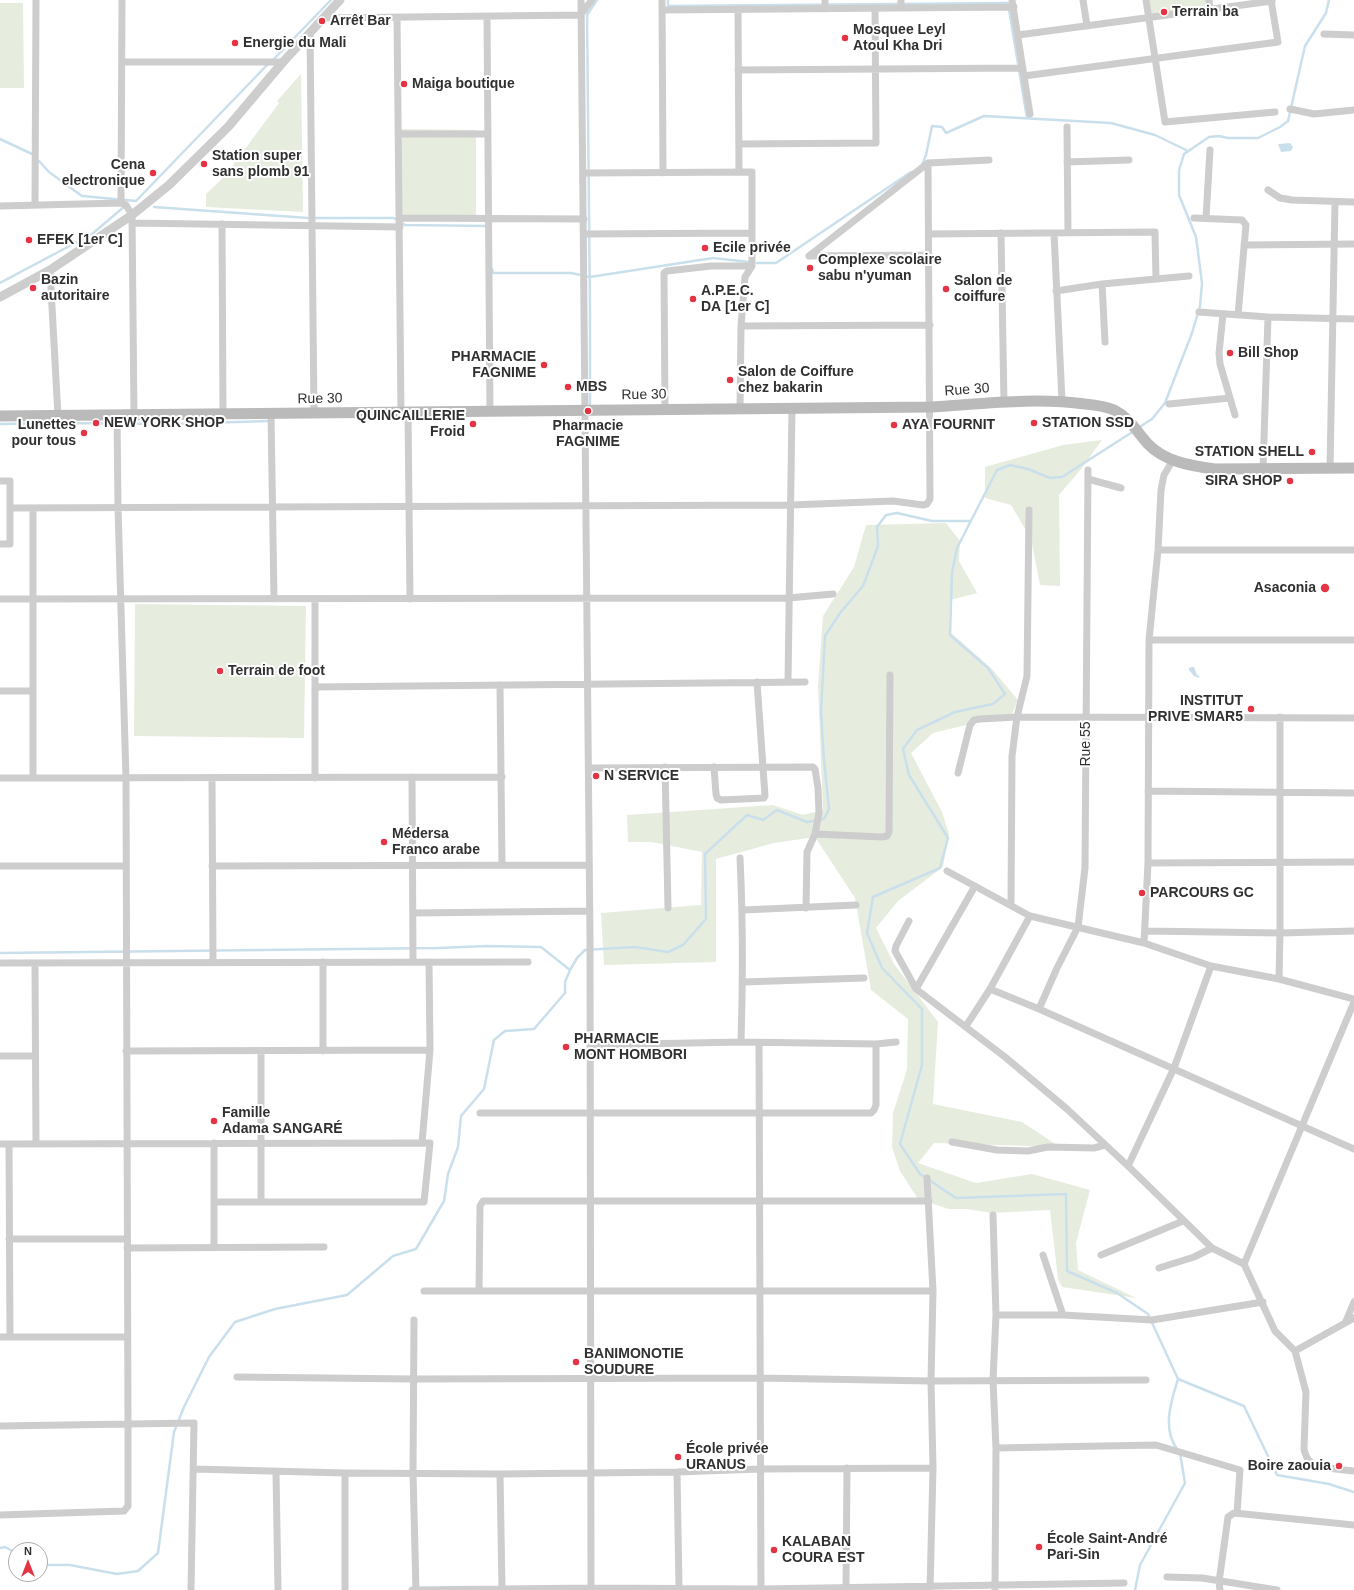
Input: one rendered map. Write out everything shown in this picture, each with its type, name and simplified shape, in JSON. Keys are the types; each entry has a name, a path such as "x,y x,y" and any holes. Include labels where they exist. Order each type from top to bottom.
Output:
{"main road":[{"name":"Rue 30","path":"0,416 930,408 1062,401 1103,406 1127,417 1148,444 1158,453 1173,460"},
{"path":"1173,460 1193,466 1215,469 1354,468"}],"street":[{"path":"35,205 36,0"},
{"path":"121,203 123,62 122,0"},
{"path":"0,297 50,270 132,219 223,132 283,62 340,0"},
{"path":"581,0 580,15 584,173 590,911 591,1589"},
{"path":"580,15 592,0"},
{"path":"662,0 663,173"},
{"path":"825,0 825,9"},
{"path":"901,0 901,8"},
{"path":"1083,0 1087,26"},
{"path":"1146,0 1165,122 1275,112"},
{"path":"1209,0 1210,9"},
{"path":"1018,35 1271,0 1278,42 1024,76"},
{"path":"662,10 901,8 1013,4 1030,114"},
{"path":"739,144 876,143 875,8"},
{"path":"738,9 739,172"},
{"path":"323,18 580,15"},
{"path":"397,17 404,413 409,507 410,599"},
{"path":"487,17 490,412"},
{"path":"310,32 314,414"},
{"path":"1324,34 1354,35"},
{"path":"123,62 283,62"},
{"path":"738,70 1023,68"},
{"path":"1290,110 1314,114 1354,110"},
{"path":"1067,126 1068,232"},
{"path":"399,134 488,134"},
{"path":"1206,218 1210,150"},
{"path":"929,255 809,256 928,163 989,160"},
{"path":"1067,162 1129,160"},
{"path":"10,508 586,507 791,505 893,500 923,505 927,504 930,499 928,163"},
{"path":"584,173 752,172 752,266 745,277 741,326 740,409"},
{"path":"1268,190 1280,198 1292,200 1354,202"},
{"path":"1330,468 1335,202"},
{"path":"0,206 121,203 126,205 132,219 134,415"},
{"path":"1194,218 1242,220 1246,225 1238,315"},
{"path":"132,219 222,224 312,221 489,224 584,219"},
{"path":"222,224 223,414"},
{"path":"929,234 1155,232 1156,279"},
{"path":"584,234 752,233"},
{"path":"1001,233 1004,403"},
{"path":"1054,233 1062,401"},
{"path":"1244,245 1354,244"},
{"path":"665,410 664,273 667,271 711,266 752,266"},
{"path":"50,270 58,416"},
{"path":"1056,291 1102,284 1189,276"},
{"path":"1102,284 1105,342"},
{"path":"1198,312 1268,317 1354,319"},
{"path":"1222,314 1219,353 1220,364 1236,415"},
{"path":"1263,469 1268,317"},
{"path":"741,326 930,325"},
{"path":"1169,404 1230,398"},
{"path":"788,682 788,598 792,409"},
{"path":"271,414 274,599"},
{"path":"0,1514 124,1512 128,1506 126,778 118,508 117,415"},
{"path":"1144,943 1146,931 1148,863 1149,640 1158,550 1161,490 1164,475 1173,460"},
{"name":"Rue 55","path":"1039,1009 1057,968 1078,927 1085,868 1088,470"},
{"path":"1088,479 1122,488"},
{"path":"0,481 10,481 10,544 0,544"},
{"path":"33,508 33,778"},
{"path":"1011,904 1012,756 1017,717 1027,676 1029,510"},
{"path":"1158,550 1354,550"},
{"path":"0,600 788,598 832,594"},
{"path":"315,599 315,778"},
{"path":"1149,640 1354,640"},
{"path":"815,834 882,837 886,836 889,832 890,675"},
{"path":"714,767 717,798 721,800 764,798 764,768 757,682"},
{"path":"315,687 805,682"},
{"path":"500,685 502,865"},
{"path":"0,691 33,691"},
{"path":"958,773 970,725 974,720 1017,717 1354,718"},
{"path":"1279,979 1281,793 1280,717"},
{"path":"589,768 764,768 811,766 815,769 818,788 819,812 815,834 807,852 806,908"},
{"path":"665,768 668,908"},
{"path":"0,778 502,777"},
{"path":"212,778 213,962"},
{"path":"412,778 413,962"},
{"path":"1148,791 1354,793"},
{"path":"740,858 743,910 741,1042"},
{"path":"1148,863 1354,862"},
{"path":"212,866 589,865"},
{"path":"0,866 126,866"},
{"path":"947,870 1011,904 1030,916 1144,943 1211,966 1279,979 1354,999"},
{"path":"916,989 975,886"},
{"path":"743,910 856,905"},
{"path":"413,913 590,911"},
{"path":"966,1026 990,990 1030,916"},
{"path":"909,921 896,946 895,951 916,989 966,1026 1032,1079 1128,1166 1212,1248 1244,1264 1263,1302 1275,1331 1295,1351 1306,1392 1304,1449 1306,1456 1311,1462 1342,1470 1354,1471"},
{"path":"1146,931 1280,933 1354,931"},
{"path":"323,962 323,1051"},
{"path":"422,1143 430,1050 429,962"},
{"path":"0,963 528,962"},
{"path":"34,963 36,1144"},
{"path":"1128,1166 1174,1068 1211,966"},
{"path":"743,982 864,978"},
{"path":"990,990 1039,1009 1354,1149"},
{"path":"1244,1264 1354,1002"},
{"path":"590,1045 741,1042 876,1044 896,1042"},
{"path":"759,1043 761,1590"},
{"path":"480,1113 871,1113 876,1105 876,1044"},
{"path":"126,1051 430,1050"},
{"path":"261,1051 261,1202"},
{"path":"0,1056 35,1056"},
{"path":"952,1142 997,1150 1028,1151 1048,1147 1094,1148 1105,1145"},
{"path":"214,1143 214,1248"},
{"path":"0,1144 430,1143 424,1202 214,1202"},
{"path":"9,1144 10,1337"},
{"path":"927,1178 933,1291 931,1381 933,1468 930,1588"},
{"path":"479,1291 480,1206 483,1201 591,1200 929,1202"},
{"path":"993,1215 996,1315 993,1380 996,1448 995,1588"},
{"path":"1101,1255 1183,1221"},
{"path":"9,1239 127,1239"},
{"path":"127,1248 324,1248"},
{"path":"1159,1268 1194,1257 1212,1248"},
{"path":"1042,1255 1063,1315"},
{"path":"424,1291 933,1291"},
{"path":"996,1315 1063,1315 1152,1320 1263,1302"},
{"path":"1346,1321 1354,1302"},
{"path":"1295,1351 1346,1321 1354,1318"},
{"path":"414,1320 413,1379 416,1590"},
{"path":"0,1337 127,1337"},
{"path":"237,1377 413,1379 760,1378 931,1381 1146,1380"},
{"path":"0,1426 194,1423 191,1590"},
{"path":"996,1448 1156,1445 1240,1470 1237,1513"},
{"path":"846,1587 847,1468"},
{"path":"194,1469 276,1472 500,1474 678,1472 760,1469 933,1468"},
{"path":"276,1472 278,1590"},
{"path":"678,1472 679,1588"},
{"path":"345,1473 345,1590"},
{"path":"500,1474 502,1589"},
{"path":"1220,1590 1219,1582 1228,1517 1230,1514 1237,1513 1354,1525"},
{"path":"1167,1578 1202,1578 1219,1582 1277,1590"},
{"path":"412,1590 679,1588 761,1590 846,1587 995,1588 1124,1583"}],"green space":[{"name":"Terrain ba","path":"1148,0 1206,0 1207,7 1150,16"},
{"path":"0,3 23,3 24,88 0,88"},
{"path":"301,74 303,212 206,207 206,194 225,176 279,103 277,101"},
{"path":"401,129 476,130 476,217 401,217"},
{"path":"1102,440 1082,468 1059,495 1060,586 1040,585 1031,539 1011,505 985,498 985,467 1063,445"},
{"path":"946,523 960,541 959,561 977,593 950,600 949,631 992,669 1018,700 1010,719 974,723 933,733 911,753 942,812 949,834 943,867 898,901 876,928 894,964 938,1022 933,1104 1022,1122 1060,1147 934,1143 918,1163 976,1183 1032,1174 1090,1190 1076,1243 1078,1270 1136,1298 1062,1287 1058,1279 1050,1210 991,1213 967,1209 949,1209 918,1199 900,1171 892,1147 893,1113 907,1069 908,1019 871,990 855,898 815,837 774,843 716,859 716,962 604,965 601,913 701,905 702,852 652,842 628,842 627,815 773,805 803,815 823,810 818,686 823,616 854,567 866,525"},
{"name":"Terrain de foot","path":"135,604 306,606 304,738 134,736"}],"water":[{"path":"1290,143 1293,147 1291,151 1281,152 1278,144"},
{"path":"1194,667 1199,678 1194,676 1189,670 1189,668"}],"waterway":[{"path":"273,60 331,0"},
{"path":"587,15 597,0"},
{"path":"668,0 668,6 1008,3 1027,118"},
{"path":"1138,428 1152,419 1165,403 1192,333 1200,306 1202,283 1196,237 1179,195 1179,170 1184,154 1209,137 1219,136 1228,138 1258,138 1280,127 1288,121 1305,46 1326,13 1329,0"},
{"path":"587,10 590,405"},
{"path":"39,161 49,172 82,196 136,201 269,63"},
{"path":"922,165 926,155 932,126 942,127 946,133 984,116 1111,123 1155,135 1188,151"},
{"path":"0,139 32,154"},
{"path":"757,263 776,263 911,172"},
{"path":"0,283 92,234 125,206"},
{"path":"154,207 308,218 394,218 405,225 488,226"},
{"path":"492,269 493,273 571,273 590,277 713,258 749,262"},
{"path":"0,424 171,424 270,421"},
{"path":"1134,431 1062,477 1050,478 1028,469 1010,465 997,470 957,548 952,573 950,635 988,668 1005,694 993,704 955,712 917,730 903,749 909,775 948,838 940,868 873,897 867,933 882,968 922,1009 922,1065 900,1144 920,1174 956,1198 1066,1194 1067,1271 1117,1293 1148,1314 1178,1379 1244,1406 1277,1475 1329,1484 1354,1492"},
{"path":"48,1565 70,1565 117,1574 138,1571 158,1553 174,1432 184,1407 209,1357 235,1322 275,1309 347,1295 393,1256 416,1249 444,1201 448,1174 458,1147 461,1116 484,1089 494,1040 505,1031 534,1029 565,993 565,982 570,970 577,958 585,950 635,947 668,952 683,945 706,919 705,854 747,815 763,820 777,810 807,822 824,819 829,809 821,712 825,636 840,613 863,586 878,546 877,527 886,515 897,513 932,521 971,521"},
{"path":"0,953 438,948 486,946 541,947 570,970"},
{"path":"1177,1449 1172,1441 1169,1415 1178,1379"},
{"path":"1135,1590 1140,1565 1185,1483 1180,1453"},
{"path":"0,1548 5,1547 8,1549"}],"place":[{"name":"Terrain ba","path":"1164,12"},
{"name":"Arrêt Bar","path":"322,21"},
{"name":"Mosquee Leyl Atoul Kha Dri","path":"845,38"},
{"name":"Energie du Mali","path":"235,43"},
{"name":"Maiga boutique","path":"404,84"},
{"name":"Station super sans plomb 91","path":"204,164"},
{"name":"Cena electronique","path":"153,173"},
{"name":"EFEK [1er C]","path":"29,240"},
{"name":"Ecile privée","path":"705,248"},
{"name":"Complexe scolaire sabu n'yuman","path":"810,268"},
{"name":"Bazin autoritaire","path":"33,288"},
{"name":"Salon de coiffure","path":"946,289"},
{"name":"A.P.E.C. DA [1er C]","path":"693,299"},
{"name":"Bill Shop","path":"1230,353"},
{"name":"PHARMACIE FAGNIME","path":"544,365"},
{"name":"Salon de Coiffure chez bakarin","path":"730,380"},
{"name":"MBS","path":"568,387"},
{"name":"Pharmacie FAGNIME","path":"588,411"},
{"name":"NEW YORK SHOP","path":"96,423"},
{"name":"STATION SSD","path":"1034,423"},
{"name":"QUINCAILLERIE Froid","path":"473,424"},
{"name":"AYA FOURNIT","path":"894,425"},
{"name":"Lunettes pour tous","path":"84,433"},
{"name":"STATION SHELL","path":"1312,452"},
{"name":"SIRA SHOP","path":"1290,481"},
{"name":"Asaconia","path":"1325,588"},
{"name":"Terrain de foot","path":"220,671"},
{"name":"INSTITUT PRIVE SMAR5","path":"1251,709"},
{"name":"N SERVICE","path":"596,776"},
{"name":"Médersa Franco arabe","path":"384,842"},
{"name":"PARCOURS GC","path":"1142,893"},
{"name":"PHARMACIE MONT HOMBORI","path":"566,1047"},
{"name":"Famille Adama SANGARÉ","path":"214,1121"},
{"name":"BANIMONOTIE SOUDURE","path":"576,1362"},
{"name":"École privée URANUS","path":"678,1457"},
{"name":"Boire zaouia","path":"1339,1466"},
{"name":"École Saint-André Pari-Sin","path":"1039,1547"},
{"name":"KALABAN COURA EST","path":"774,1550"}]}
